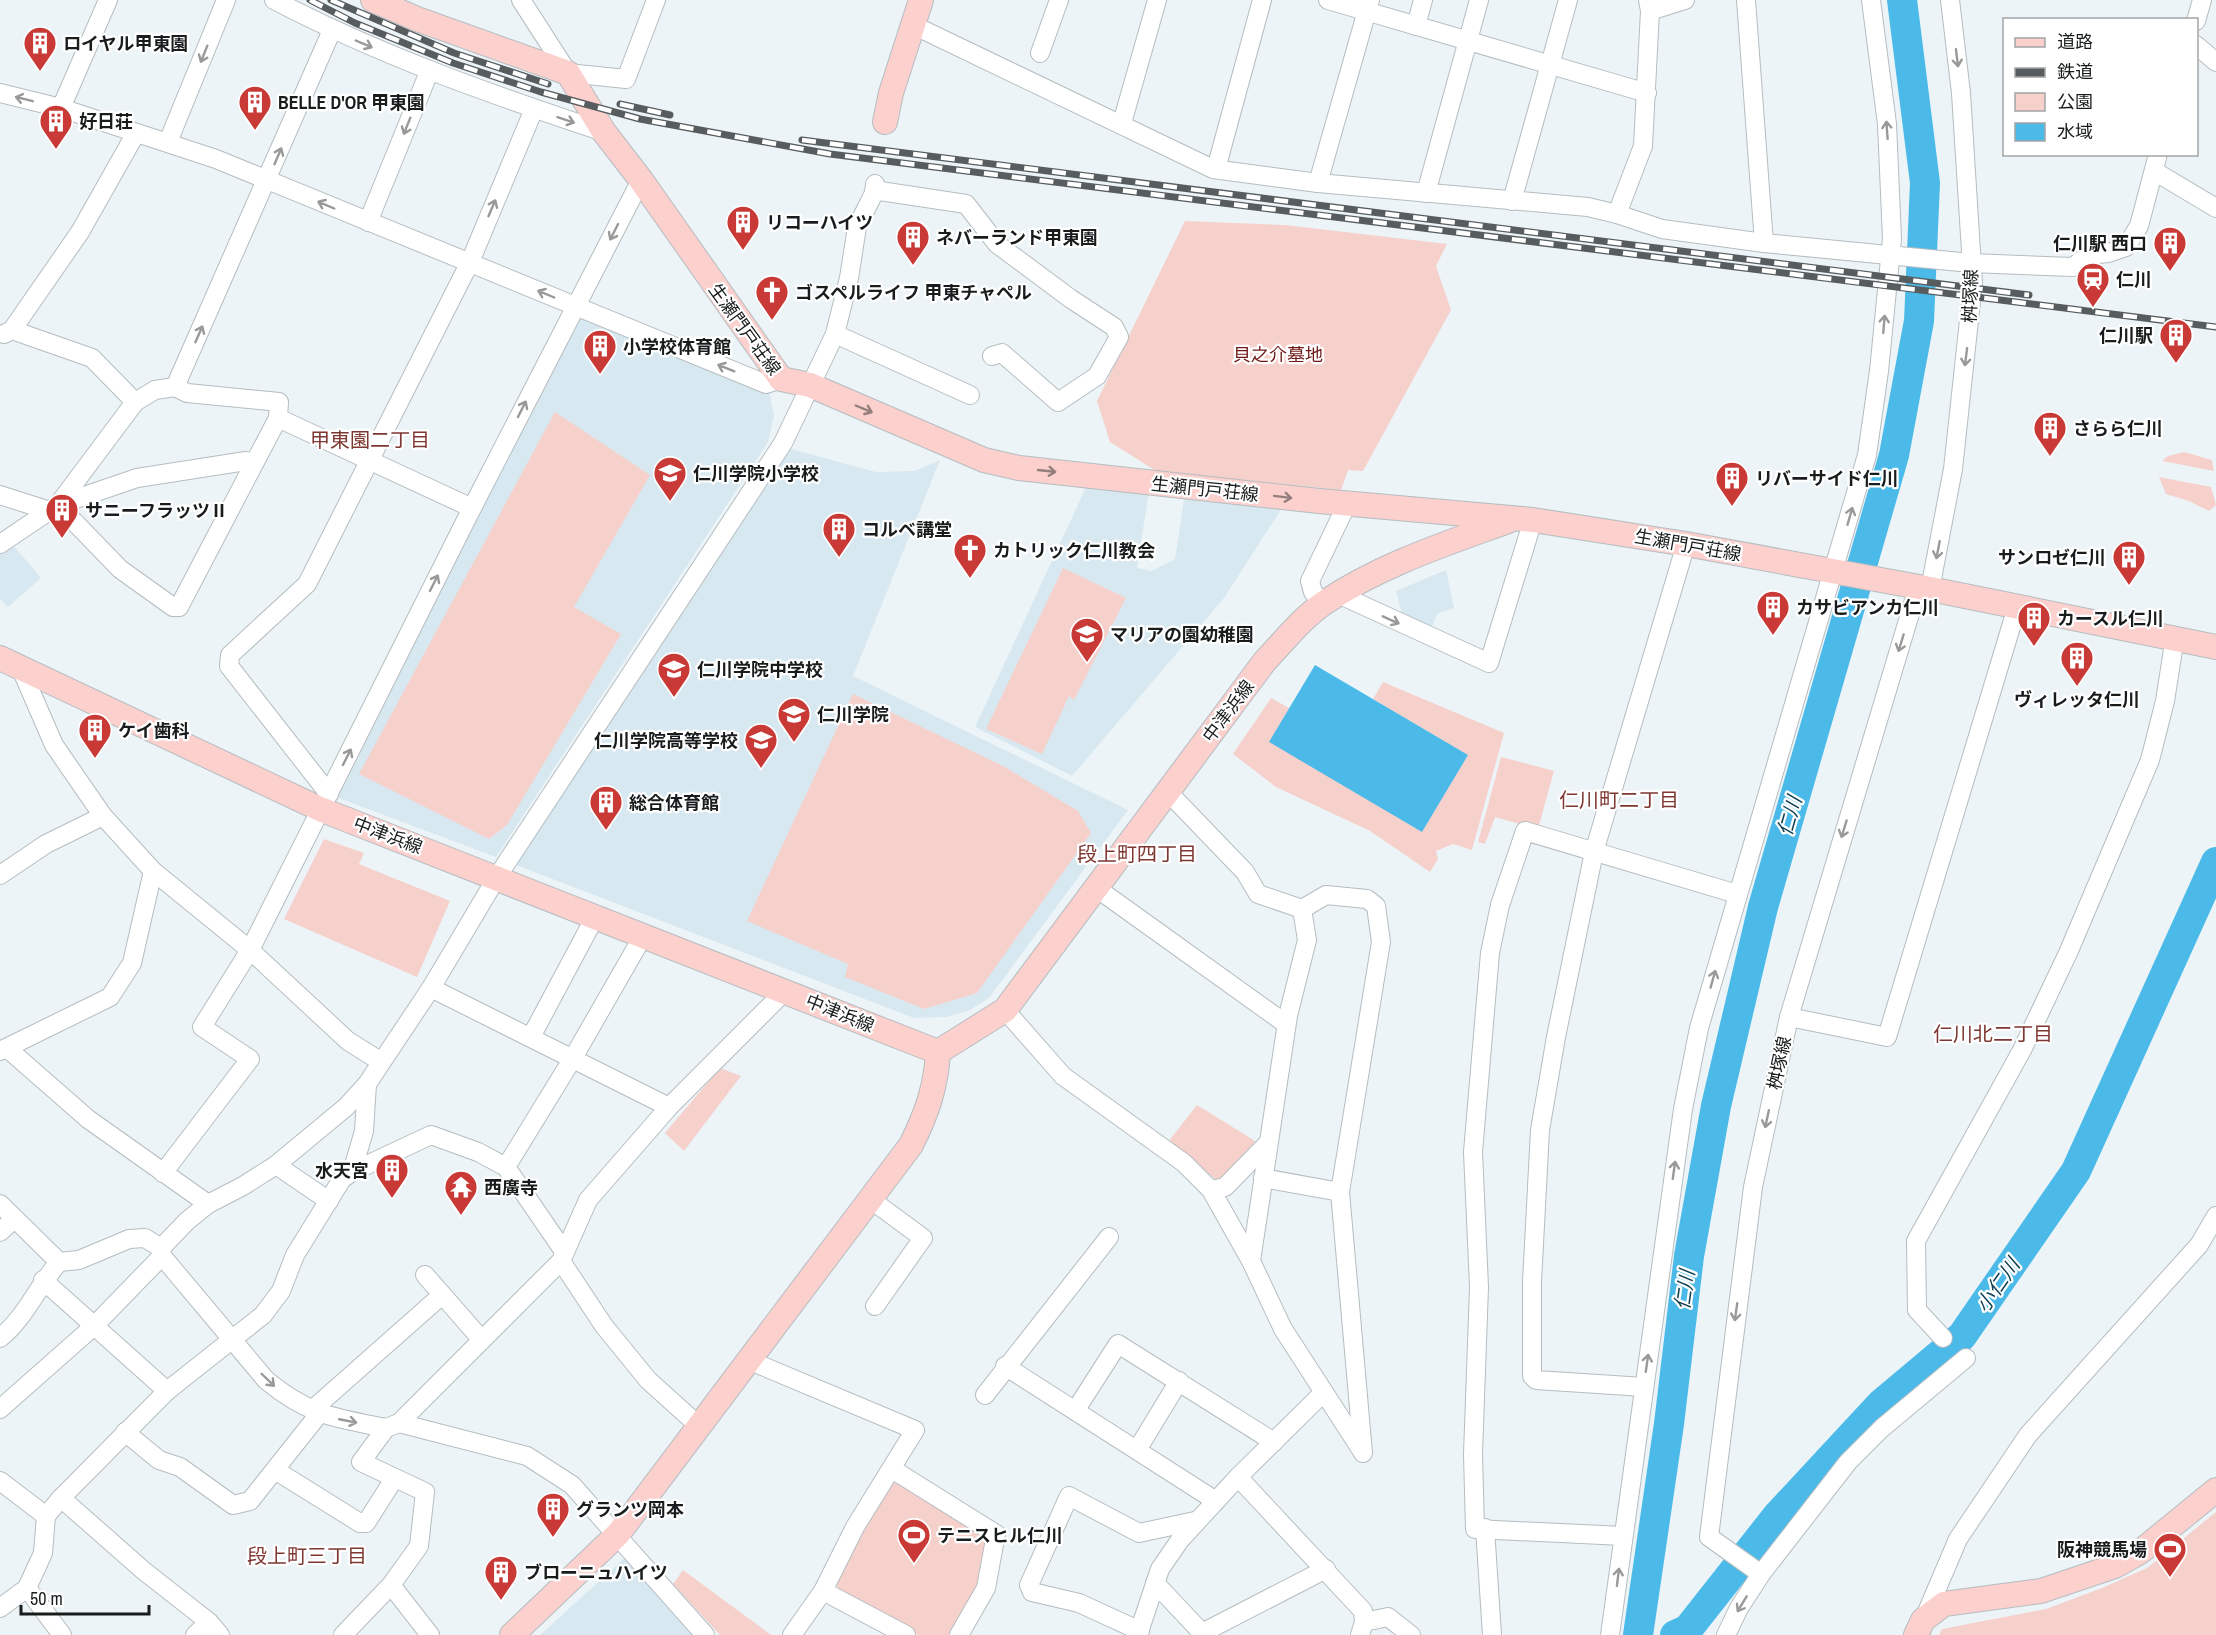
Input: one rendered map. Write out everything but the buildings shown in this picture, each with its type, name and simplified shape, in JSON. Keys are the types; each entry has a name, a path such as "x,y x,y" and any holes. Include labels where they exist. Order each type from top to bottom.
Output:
{"street":[{"path":"61,108 108,0"},
{"path":"168,142 226,0"},
{"path":"274,0 332,30 429,72 604,132"},
{"path":"373,0 417,19 568,73 626,79 656,0"},
{"path":"521,0 568,73"},
{"path":"885,122 891,93 921,0"},
{"path":"1040,53 1059,0"},
{"path":"1122,123 1157,0"},
{"path":"1216,169 1263,0"},
{"path":"1328,0 1368,5 1416,26 1647,93"},
{"path":"1416,26 1423,0"},
{"path":"1426,193 1479,0"},
{"path":"1512,201 1568,0"},
{"path":"1617,214 1643,146 1649,5 1685,0"},
{"path":"1746,0 1764,243"},
{"path":"1610,1635 1683,1109 1700,1029 1737,894 1839,573 1867,455 1893,256 1887,124 1870,0"},
{"name":"桝塚線","path":"1758,1572 1709,1537 1719,1438 1753,1188 1789,1017 1920,587 1953,469 1972,297 1961,93 1950,0"},
{"path":"2197,18 2202,0"},
{"path":"1318,183 1368,5"},
{"path":"913,25 1216,169 1318,183 1588,207 1662,229 1764,243 1969,262 2073,267 2088,255 2108,253 2126,247 2139,226 2156,163 2216,208"},
{"path":"175,387 332,30"},
{"path":"2198,47 2216,62"},
{"path":"368,222 429,72"},
{"name":"生瀬門戸荘線","path":"568,73 604,132 641,180 781,380 810,385 984,460 1019,468 1347,504 1524,519 1686,544 1920,587 2216,647"},
{"path":"0,93 61,108 168,142 470,262 766,384 781,380"},
{"path":"324,802 229,666 230,655 307,584 470,262 534,109"},
{"path":"135,402 92,358 6,330 80,232 136,133"},
{"path":"163,1173 250,1059 202,1027 250,950 472,508 641,180"},
{"path":"0,1409 94,1326 162,1252 187,1221 208,1204 276,1165 346,1107 367,1084 380,1061 431,988 497,877 783,443 835,334 849,278 857,227 874,188 880,191 966,204 997,244 1071,299 1114,327 1119,337 1097,376 1058,402 1002,353 992,356"},
{"path":"835,334 970,395"},
{"path":"0,495 54,508 120,569 173,607 179,607 278,418 279,402 187,393 175,387 155,390 135,402 54,508"},
{"path":"278,418 472,508"},
{"path":"0,544 54,508 136,478 246,461 253,463"},
{"path":"1347,504 1310,581 1312,592 1489,663 1524,519"},
{"path":"1443,512 1453,517 1459,527 1459,539"},
{"name":"中津浜線","path":"11,663 497,877 938,1052 1005,1010 1265,661 1331,599 1399,561 1524,519"},
{"path":"1644,1387 1536,1380 1532,1376 1532,1282 1540,1130 1556,1037 1594,852 1686,544"},
{"path":"1789,1017 1887,1036 2017,607"},
{"path":"1943,1338 1917,1310 1916,1241 1928,1215 2022,1050 2068,953 2150,760 2165,701 2175,637"},
{"path":"11,663 54,745 103,816 153,871 250,950 348,1041 380,1061"},
{"path":"1005,1010 1063,1076 1184,1163 1211,1190 1251,1261 1283,1329 1363,1453 1340,1192 1381,942 1376,906 1368,899 1326,895 1302,909 1258,894 1245,872 1168,792"},
{"path":"0,875 46,843 103,816"},
{"path":"1623,1536 1475,1528 1473,1465 1479,1287 1473,1152 1490,952 1500,905 1525,831 1737,894"},
{"path":"153,871 132,963 110,997 4,1050 88,1119 208,1204"},
{"path":"1095,887 1286,1024"},
{"path":"1251,1261 1286,1024 1307,940 1302,909"},
{"path":"531,1036 595,917"},
{"path":"506,1167 573,1058 643,936"},
{"path":"431,988 669,1107"},
{"path":"344,1635 391,1585 419,1546 425,1492 361,1462 392,1426 481,1340 562,1256 588,1200 669,1107 785,991"},
{"path":"512,1635 618,1534 911,1144 928,1111 936,1084 938,1052"},
{"path":"352,1172 364,1131 367,1084"},
{"path":"0,1608 27,1588 43,1553 46,1516 61,1498 167,1391 263,1315 281,1291 295,1255 342,1179 352,1172 431,1135 478,1152 506,1167 604,1326 641,1371 699,1426"},
{"path":"1211,1190 1226,1187 1268,1144"},
{"path":"276,1165 329,1201"},
{"path":"1263,1178 1340,1192"},
{"path":"870,1199 923,1238 874,1306"},
{"path":"0,1204 59,1262"},
{"path":"1919,1628 1958,1539 2028,1435 2199,1245 2216,1216"},
{"path":"0,1232 14,1219"},
{"path":"985,1395 1005,1366 1109,1237"},
{"path":"0,1338 14,1327 43,1280 59,1262 79,1260 129,1239 145,1238 162,1252 231,1340 266,1380 287,1397 316,1412 392,1426 527,1456 572,1485 618,1534 705,1635"},
{"path":"425,1275 481,1340"},
{"path":"43,1280 167,1391"},
{"path":"125,1432 159,1460 180,1467 233,1505 250,1502 316,1412 442,1295"},
{"path":"1075,1411 1118,1344 1274,1442"},
{"path":"1726,1635 1758,1572 1848,1462 1882,1428 1966,1358"},
{"path":"748,1359 915,1430 855,1527 823,1592 792,1635"},
{"path":"1005,1366 1216,1502"},
{"path":"1137,1450 1179,1381"},
{"path":"1195,1521 1139,1533 1069,1496 1029,1585 1032,1592 1079,1603 1139,1633 1160,1569 1195,1521 1323,1393"},
{"path":"892,1469 996,1533 987,1588 958,1635"},
{"path":"275,1470 360,1523 366,1523 394,1479"},
{"path":"1238,1477 1363,1611 1362,1628 1388,1617 1411,1635"},
{"path":"0,1481 46,1516"},
{"path":"1919,1628 1944,1604 2041,1591 2115,1566 2140,1552 2216,1490"},
{"path":"61,1498 144,1571 215,1629"},
{"path":"1485,1528 1492,1635"},
{"path":"1155,1582 1203,1634 1326,1569"},
{"path":"391,1585 430,1635"},
{"path":"27,1588 62,1635"},
{"path":"823,1592 906,1635"},
{"path":"195,1635 215,1629"}],"shaded area":[{"path":"581,315 769,391 774,416 768,442 496,857 336,797"},
{"name":"仁川学院","path":"791,449 876,472 915,471 940,460 853,676 1128,810 989,998 968,1011 946,1017 914,1018 516,865"},
{"name":"マリアの園幼稚園","path":"1088,483 1149,491 1137,568 1151,571 1175,559 1185,493 1284,505 1224,598 1072,776 975,727"},
{"path":"13,545 41,578 8,607 0,599 0,553"},
{"path":"1446,570 1454,608 1437,614 1429,633 1404,623 1396,591"},
{"path":"627,1556 698,1635 540,1635"}],"green space":[{"name":"貝之介墓地","path":"1185,221 1285,225 1447,244 1436,266 1451,310 1363,471 1348,470 1341,490 1156,471 1110,442 1097,401"},
{"path":"555,412 650,475 574,607 621,634 507,825 489,839 359,774"},
{"path":"2184,452 2212,460 2214,471 2162,461 2168,456"},
{"path":"2159,477 2211,487 2216,505 2209,511 2189,501 2166,494"},
{"path":"1063,568 1126,598 1074,700 1069,696 1042,754 986,729"},
{"path":"1383,682 1504,733 1472,850 1453,844 1436,851 1438,859 1430,872 1370,831 1276,787 1233,754 1271,698 1289,708 1270,742 1467,755 1373,699"},
{"path":"853,694 1003,766 1078,811 1091,833 977,993 924,1009 845,977 848,964 747,921"},
{"path":"1501,757 1554,771 1538,829 1495,817 1485,844 1478,842"},
{"path":"324,839 364,853 359,864 450,901 417,977 284,919"},
{"path":"720,1068 741,1076 684,1151 665,1133"},
{"path":"1197,1105 1255,1141 1234,1173 1218,1181 1168,1142"},
{"name":"テニスヒル仁川","path":"891,1483 903,1484 984,1536 986,1548 982,1573 950,1635 919,1635 840,1593 836,1582 859,1534"},
{"name":"阪神競馬場","path":"2216,1512 2216,1635 1939,1635 1942,1629 2046,1609 2102,1588 2147,1568"},
{"path":"683,1570 771,1635 720,1635 673,1584"}],"water":[{"path":"1315,665 1468,755 1422,832 1269,742"}],"waterway":[{"name":"仁川","path":"1638,1635 1669,1424 1689,1256 1716,1106 1763,907 1894,455 1919,321 1925,183 1902,0"},
{"name":"小仁川","path":"1675,1635 1688,1629 1777,1516 1881,1404 1962,1336 2076,1171 2216,862"}],"railway":[{"path":"310,0 355,23 453,63 541,92 640,119 830,154 2216,327"},
{"path":"331,0 454,53 548,84"},
{"path":"620,104 670,115"},
{"path":"802,140 2029,295"}],"place":[{"name":"ロイヤル甲東園","path":"40,72"},
{"name":"BELLE D'OR 甲東園","path":"255,131"},
{"name":"好日荘","path":"56,150"},
{"name":"リコーハイツ","path":"743,251"},
{"name":"ネバーランド甲東園","path":"913,266"},
{"name":"仁川駅 西口","path":"2170,272"},
{"name":"仁川","path":"2093,308"},
{"name":"ゴスペルライフ 甲東チャペル","path":"772,321"},
{"name":"仁川駅","path":"2176,364"},
{"name":"小学校体育館","path":"600,375"},
{"name":"さらら仁川","path":"2050,457"},
{"name":"仁川学院小学校","path":"670,502"},
{"name":"リバーサイド仁川","path":"1732,507"},
{"name":"サニーフラッツⅡ","path":"62,539"},
{"name":"コルベ講堂","path":"839,558"},
{"name":"カトリック仁川教会","path":"970,579"},
{"name":"サンロゼ仁川","path":"2129,586"},
{"name":"カサビアンカ仁川","path":"1773,636"},
{"name":"カースル仁川","path":"2034,647"},
{"name":"マリアの園幼稚園","path":"1087,663"},
{"name":"ヴィレッタ仁川","path":"2077,687"},
{"name":"仁川学院中学校","path":"674,698"},
{"name":"仁川学院","path":"794,743"},
{"name":"ケイ歯科","path":"95,759"},
{"name":"仁川学院高等学校","path":"761,769"},
{"name":"総合体育館","path":"606,831"},
{"name":"水天宮","path":"392,1199"},
{"name":"西廣寺","path":"461,1216"},
{"name":"グランツ岡本","path":"553,1538"},
{"name":"テニスヒル仁川","path":"914,1564"},
{"name":"阪神競馬場","path":"2170,1578"},
{"name":"ブローニュハイツ","path":"501,1601"}],"district":[{"name":"甲東園二丁目","path":"370,439"},
{"name":"仁川町二丁目","path":"1619,799"},
{"name":"段上町四丁目","path":"1137,853"},
{"name":"仁川北二丁目","path":"1993,1033"},
{"name":"段上町三丁目","path":"307,1555"}]}
